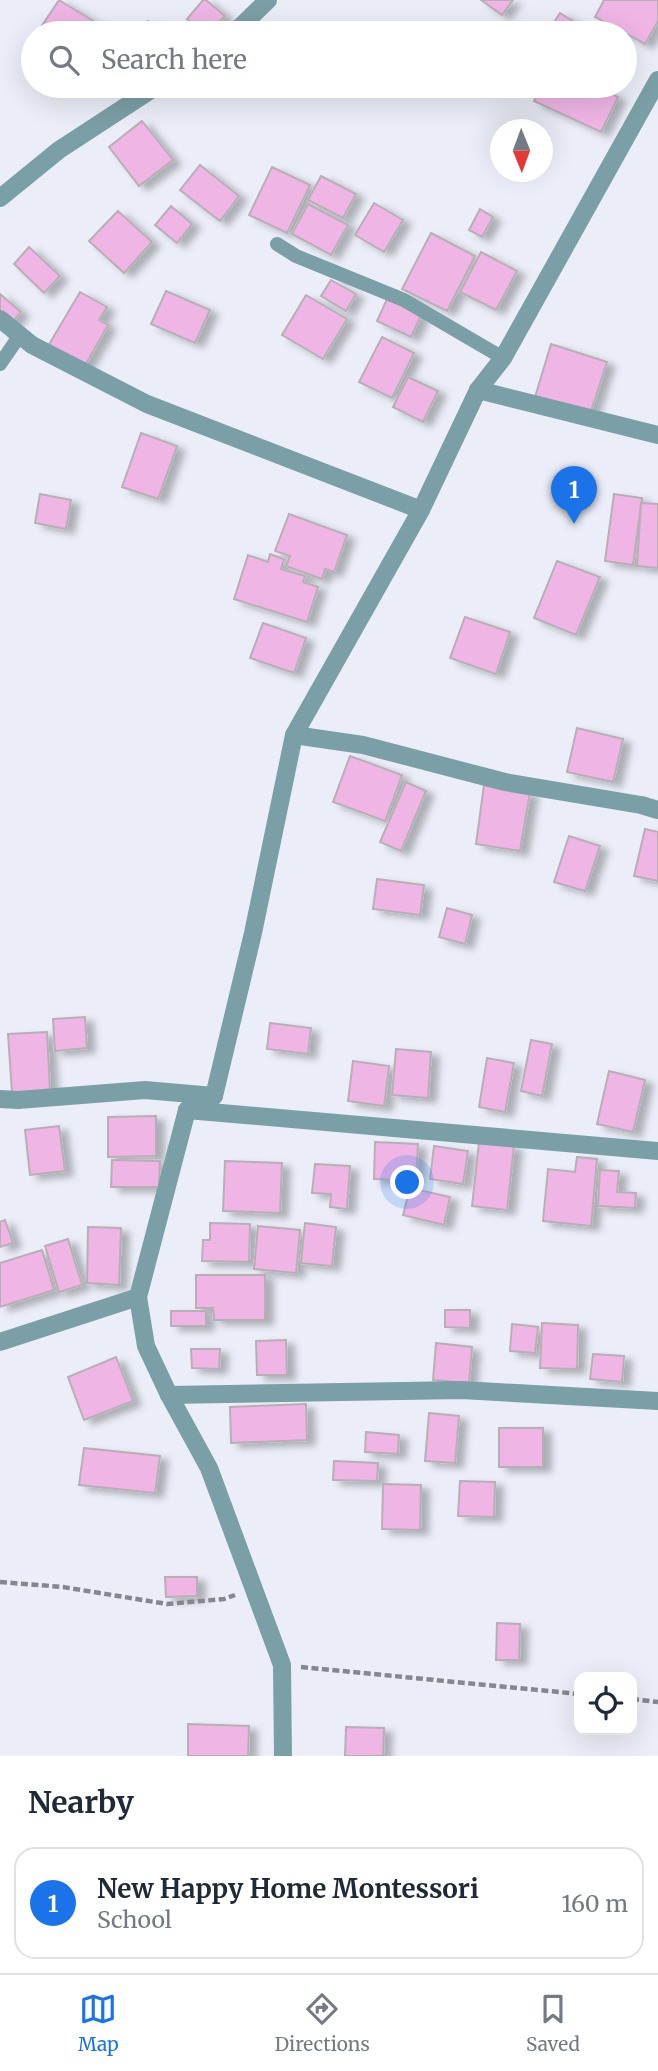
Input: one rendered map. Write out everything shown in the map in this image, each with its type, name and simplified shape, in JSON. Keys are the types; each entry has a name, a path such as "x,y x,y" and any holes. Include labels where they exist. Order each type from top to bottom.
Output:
{"street":[{"path":"246,21 268,0"},
{"path":"283,1756 282,1665 209,1468 146,1346 138,1297 187,1110 214,1096 253,933 294,735 421,510 478,390 503,358 658,80"},
{"path":"0,198 59,150 139,98"},
{"path":"0,319 32,345 146,404 421,510"},
{"path":"478,390 658,435"},
{"path":"294,735 363,745 505,782 658,810"},
{"path":"0,1099 18,1100 145,1090 214,1096"},
{"path":"187,1110 658,1151"},
{"path":"0,1342 138,1297"},
{"path":"169,1395 461,1390 658,1401"}],"lane":[{"path":"277,244 296,256 404,300 503,358"},
{"path":"0,363 20,335"}],"path":[{"path":"0,1581 63,1587 167,1604 224,1599 254,1588"},
{"path":"282,1665 574,1694"},
{"path":"637,1700 658,1702"}],"building":[{"path":"59,0 93,21 45,21"},
{"path":"203,0 225,16 221,21 187,19"},
{"path":"481,0 513,0 502,15"},
{"path":"604,0 658,0 658,21 645,44 637,40 637,21 602,21 595,17"},
{"path":"560,13 573,21 555,21"},
{"path":"536,98 618,98 601,132 534,101"},
{"path":"142,121 173,160 139,186 109,147"},
{"path":"200,165 239,196 220,221 180,190"},
{"path":"272,167 310,185 287,233 249,215"},
{"path":"321,176 356,194 343,218 308,200"},
{"path":"374,203 403,220 384,252 355,235"},
{"path":"308,204 348,225 331,255 292,234"},
{"path":"171,206 192,224 177,243 155,225"},
{"path":"480,209 493,217 482,237 469,230"},
{"path":"118,211 152,242 124,273 89,241"},
{"path":"431,233 475,256 447,311 402,289"},
{"path":"29,247 60,276 44,293 14,264"},
{"path":"481,252 517,271 496,310 460,292"},
{"path":"331,280 356,294 346,311 321,296"},
{"path":"166,291 210,310 195,343 151,324"},
{"path":"80,292 107,307 99,320 108,325 83,369 47,348"},
{"path":"0,294 21,312 10,325 0,316"},
{"path":"306,295 347,319 323,359 282,335"},
{"path":"387,299 421,315 411,337 377,321"},
{"path":"382,337 414,353 392,398 359,382"},
{"path":"551,344 607,362 590,414 535,397"},
{"path":"408,377 438,391 423,422 393,407"},
{"path":"141,433 177,446 158,499 122,487"},
{"path":"40,494 71,500 66,529 35,523"},
{"path":"614,494 642,498 633,565 605,561"},
{"path":"641,503 658,504 658,568 637,566"},
{"path":"289,514 347,535 334,572 325,569 322,579 286,566 290,556 275,551"},
{"path":"270,554 284,559 281,569 305,576 303,582 318,587 307,622 234,599 248,555 268,562"},
{"path":"557,561 600,577 576,635 534,618"},
{"path":"465,617 510,632 496,674 450,658"},
{"path":"263,623 306,638 294,673 250,658"},
{"path":"577,728 623,739 613,782 567,772"},
{"path":"350,756 402,775 385,821 333,802"},
{"path":"406,782 426,791 401,851 380,842"},
{"path":"484,785 530,792 520,851 476,844"},
{"path":"645,829 658,832 658,881 634,876"},
{"path":"569,836 600,846 585,891 554,882"},
{"path":"377,879 424,885 420,915 373,909"},
{"path":"447,908 472,915 465,944 439,937"},
{"path":"85,1017 87,1048 55,1051 53,1019"},
{"path":"270,1023 311,1028 308,1054 267,1049"},
{"path":"47,1032 50,1090 12,1093 8,1034"},
{"path":"531,1040 552,1044 542,1096 521,1091"},
{"path":"396,1049 431,1052 428,1098 392,1095"},
{"path":"487,1058 514,1063 505,1112 479,1107"},
{"path":"353,1061 389,1066 384,1106 348,1101"},
{"path":"609,1071 645,1080 633,1132 597,1124"},
{"path":"156,1116 156,1156 108,1157 108,1117"},
{"path":"59,1126 65,1171 30,1175 25,1130"},
{"path":"375,1142 418,1144 416,1181 374,1179"},
{"path":"479,1142 514,1146 507,1210 472,1206"},
{"path":"434,1146 468,1151 463,1184 430,1179"},
{"path":"577,1157 597,1159 591,1226 543,1221 548,1169 575,1172"},
{"path":"112,1160 160,1161 159,1187 111,1187"},
{"path":"225,1161 282,1163 280,1213 223,1211"},
{"path":"315,1164 350,1166 347,1209 330,1207 331,1194 312,1193"},
{"path":"600,1170 619,1171 617,1192 636,1193 635,1208 598,1206"},
{"path":"410,1188 450,1197 444,1225 403,1215"},
{"path":"5,1220 13,1243 0,1247 0,1222"},
{"path":"210,1223 250,1224 249,1262 202,1261 203,1240 210,1240"},
{"path":"305,1223 336,1227 332,1266 301,1263"},
{"path":"258,1226 300,1230 296,1273 254,1269"},
{"path":"88,1227 121,1228 119,1285 87,1283"},
{"path":"68,1239 82,1285 59,1292 45,1246"},
{"path":"42,1250 54,1290 0,1307 0,1263"},
{"path":"196,1275 265,1275 265,1320 214,1320 213,1308 196,1308"},
{"path":"445,1310 470,1310 470,1328 445,1327"},
{"path":"171,1311 206,1311 206,1326 171,1326"},
{"path":"542,1323 578,1325 577,1369 540,1368"},
{"path":"512,1324 538,1327 535,1353 510,1351"},
{"path":"286,1340 287,1375 257,1375 256,1341"},
{"path":"436,1343 472,1347 469,1383 433,1380"},
{"path":"191,1349 220,1349 219,1369 192,1368"},
{"path":"593,1354 624,1356 622,1382 590,1379"},
{"path":"116,1357 133,1401 84,1420 68,1377"},
{"path":"306,1404 307,1440 231,1443 230,1407"},
{"path":"429,1413 459,1416 455,1463 425,1461"},
{"path":"499,1428 543,1428 543,1467 499,1467"},
{"path":"366,1432 399,1435 398,1454 365,1452"},
{"path":"84,1448 160,1456 155,1493 79,1485"},
{"path":"334,1461 378,1463 377,1481 333,1480"},
{"path":"460,1481 495,1482 494,1517 458,1516"},
{"path":"383,1484 421,1485 420,1530 382,1529"},
{"path":"165,1577 197,1577 197,1596 166,1597"},
{"path":"497,1623 520,1624 519,1660 496,1660"},
{"path":"188,1724 249,1726 248,1756 188,1756"},
{"path":"346,1727 384,1728 383,1756 345,1756"}],"place":[{"name":"New Happy Home Montessori","path":"574,524"}]}
